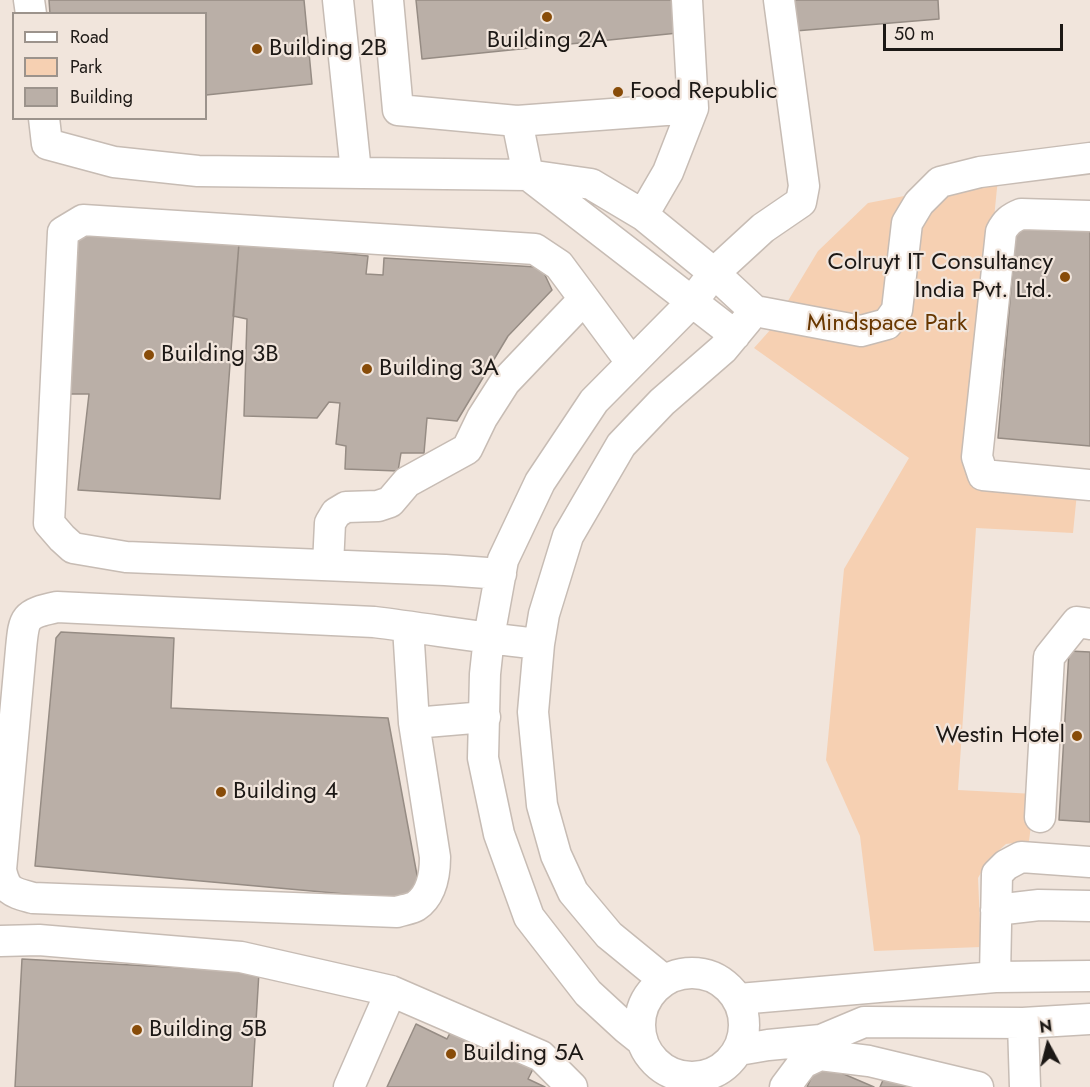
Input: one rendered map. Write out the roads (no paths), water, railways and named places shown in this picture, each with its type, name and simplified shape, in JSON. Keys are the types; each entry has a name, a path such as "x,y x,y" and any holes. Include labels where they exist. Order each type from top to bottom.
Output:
{"street":[{"path":"338,0 356,172"},
{"path":"388,0 399,110 516,121 693,108"},
{"path":"643,215 668,172 693,108 687,0"},
{"path":"641,1040 588,993 529,917 499,834 483,758 485,674 489,637 503,561 540,482 594,401 691,303 714,273 763,228 801,202 804,186 779,0"},
{"path":"44,120 47,144 114,162 198,171 528,176 591,184 643,215 714,273 755,311 861,331 887,324 897,310 907,223 919,203 940,182 980,172 1090,158"},
{"path":"516,121 528,176 735,335"},
{"path":"1090,216 1021,214 1004,225 1001,232 977,457 983,476 1090,485"},
{"path":"501,574 126,556 73,548 49,523 63,232 83,220 535,249 559,265 631,362"},
{"path":"328,565 330,523 336,513 346,507 378,506 390,502 408,482 467,448 482,418 505,382 584,298"},
{"path":"664,980 609,935 573,892 556,855 542,805 533,712 544,614 568,536 621,445 662,402 723,349 755,311"},
{"path":"408,627 414,723 435,867 435,877 427,894 415,907 397,912 33,898 13,892 4,884 1,870 21,649 24,623 32,614 57,607 374,622 540,644"},
{"path":"1040,817 1049,657 1077,622 1090,624"},
{"path":"414,723 484,717"},
{"path":"995,977 997,874 1012,860 1021,857 1090,862"},
{"path":"996,910 1039,905 1090,906"},
{"path":"0,941 39,940 241,957 392,991 541,1056 572,1087"},
{"path":"723,1069 745,1025 739,999 725,983 705,974 684,973 664,980 648,996 640,1017 641,1040 659,1078 690,1077 723,1069 768,1045 821,1040 864,1022 1023,1023 1090,1019"},
{"path":"739,999 995,977 1090,976"},
{"path":"349,1087 392,991"},
{"path":"864,1022 869,1061"},
{"path":"1023,1023 1025,1087"},
{"path":"785,1087 804,1063 820,1056 869,1061 978,1087"}],"place":[{"name":"Building 2A","path":"547,17"},
{"name":"Building 2B","path":"257,49"},
{"name":"Food Republic","path":"618,92"},
{"name":"Colruyt IT Consultancy India Pvt. Ltd.","path":"1065,277"},
{"name":"Building 3B","path":"149,355"},
{"name":"Building 3A","path":"367,369"},
{"name":"Westin Hotel","path":"1077,736"},
{"name":"Building 4","path":"221,792"},
{"name":"Building 5B","path":"137,1030"},
{"name":"Building 5A","path":"451,1054"}],"park label":[{"name":"Mindspace Park","path":"887,324"}]}
